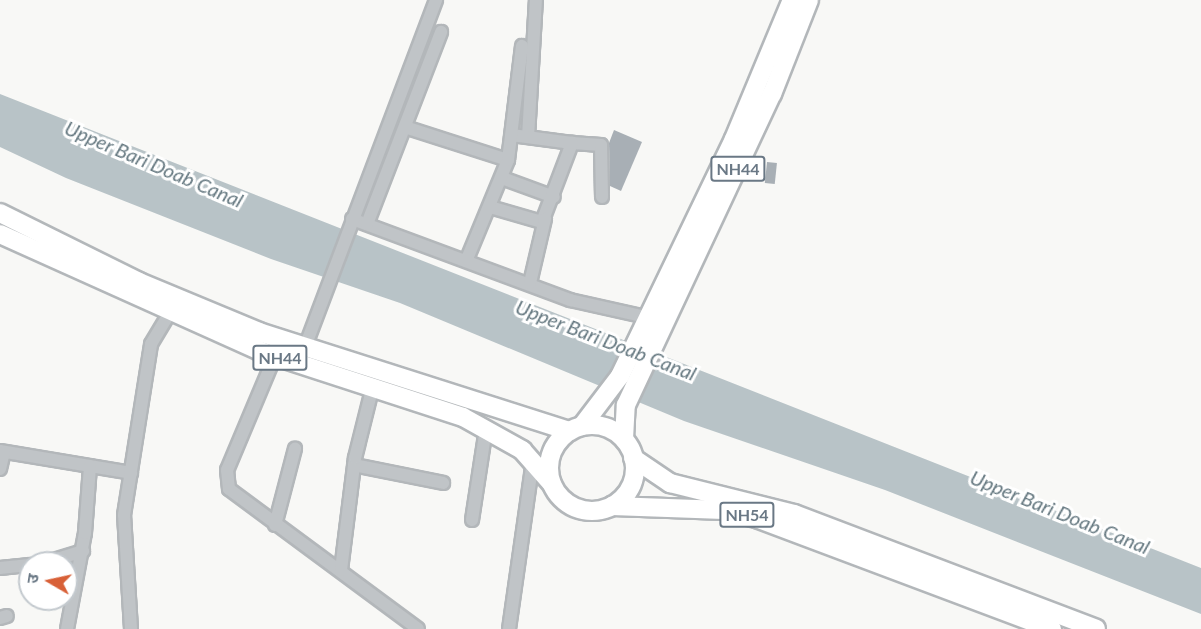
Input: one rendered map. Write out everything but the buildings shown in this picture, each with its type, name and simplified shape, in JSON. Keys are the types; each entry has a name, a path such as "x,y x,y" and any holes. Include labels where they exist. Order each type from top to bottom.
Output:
{"highway":[{"name":"NH44","path":"633,458 624,439 626,405 649,325 746,114 792,0"},
{"name":"NH44","path":"552,484 551,454 610,395 769,102 809,0"},
{"name":"NH44","path":"0,213 139,282 304,347 576,428 605,427 624,439"},
{"name":"NH44","path":"0,234 169,314 275,356 373,386 486,428 533,460 552,484 577,509 612,506"},
{"path":"612,506 631,485 633,458"},
{"name":"NH54","path":"633,458 670,483 794,514 1096,629"},
{"name":"NH54","path":"612,506 750,516 1030,624 1052,629"}],"street":[{"path":"304,347 325,286 436,0"},
{"path":"528,137 536,0"},
{"path":"367,224 441,32"},
{"path":"467,259 508,160 522,46"},
{"path":"405,127 508,160"},
{"path":"512,135 601,145 602,197"},
{"path":"530,284 545,219 572,143"},
{"path":"502,178 554,197"},
{"path":"490,207 535,222 545,219"},
{"path":"350,224 367,224 582,303 649,325"},
{"path":"131,629 123,524 151,344 169,314"},
{"path":"275,356 226,476 228,489 275,525 341,570 417,629"},
{"path":"341,570 354,465 373,386"},
{"path":"472,520 486,428"},
{"path":"275,525 295,449"},
{"path":"0,469 2,452 131,473"},
{"path":"509,629 533,460"},
{"path":"354,465 443,483"},
{"path":"67,629 83,551 90,466"},
{"path":"78,553 83,551"}],"water":[{"name":"Upper Bari Doab Canal","path":"0,94 1201,568 1201,614 885,490 684,421 400,303 271,259 66,178 0,147"}]}
